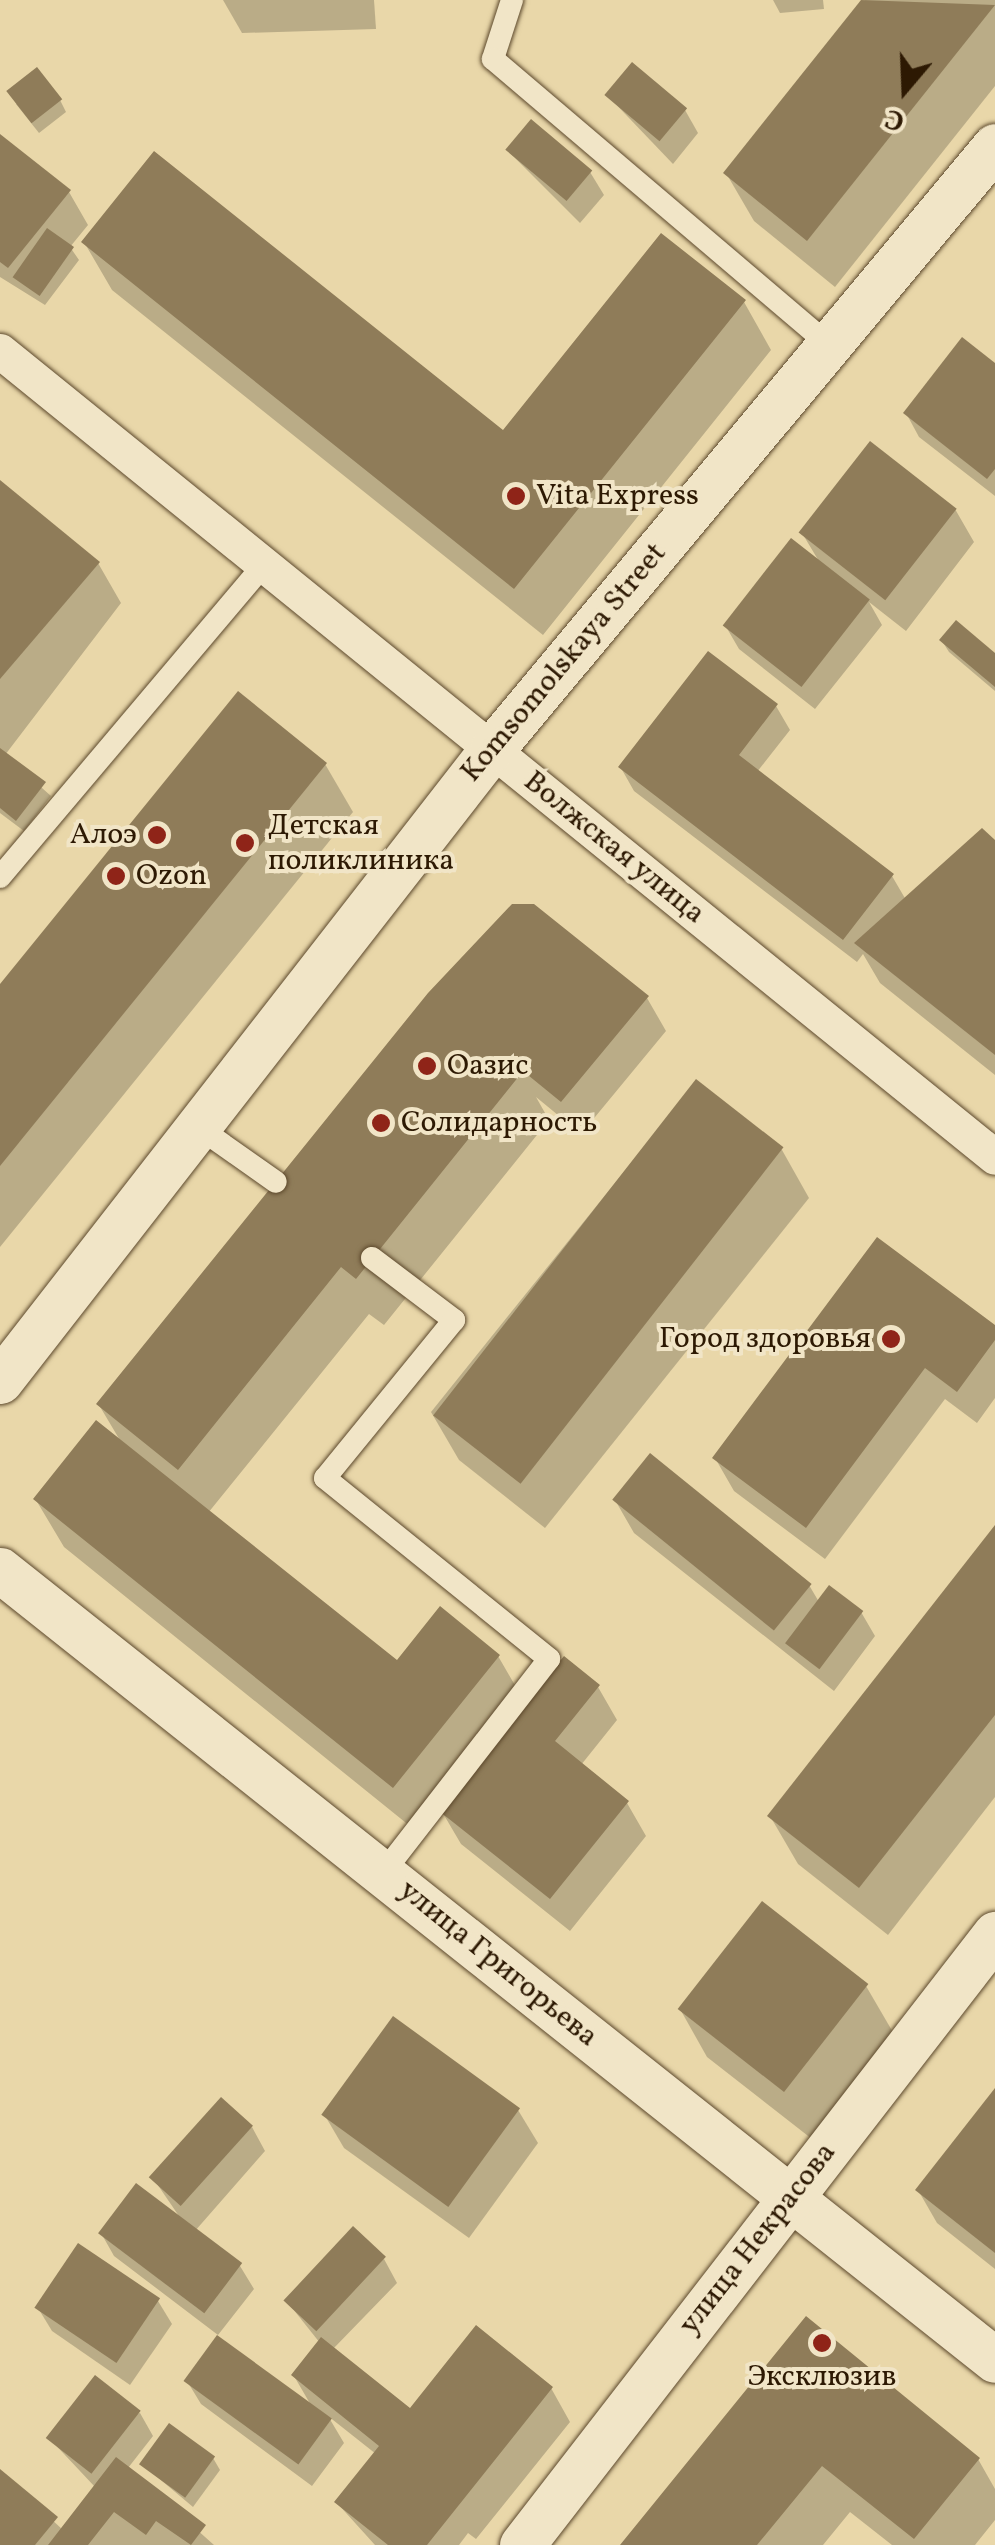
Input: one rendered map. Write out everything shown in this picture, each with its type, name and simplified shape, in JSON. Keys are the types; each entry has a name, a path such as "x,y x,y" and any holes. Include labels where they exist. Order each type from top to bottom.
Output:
{"street":[{"name":"Komsomolskaya Street","path":"0,1382 492,749 995,146"},
{"name":"Волжская улица","path":"0,351 995,1157"},
{"name":"улица Григорьева","path":"0,1570 995,2360"},
{"name":"улица Некрасова","path":"522,2545 995,1934"}],"lane":[{"path":"512,0 493,59 829,344"},
{"path":"0,876 264,565"},
{"path":"198,1127 276,1182"},
{"path":"372,1258 454,1320 325,1478 549,1658 384,1872"}],"building":[{"path":"861,0 995,5 807,241 723,173"},
{"path":"632,62 687,108 660,141 604,95"},
{"path":"37,67 62,99 32,123 6,91"},
{"path":"531,119 592,170 567,201 505,150"},
{"path":"0,134 71,190 8,268 0,262"},
{"path":"154,151 503,430 661,233 746,300 514,589 81,242"},
{"path":"47,228 74,247 40,296 13,277"},
{"path":"962,337 995,363 995,469 987,479 903,413"},
{"path":"870,441 957,509 885,600 799,532"},
{"path":"0,480 100,562 0,679"},
{"path":"791,538 870,600 801,687 723,625"},
{"path":"956,620 995,653 995,687 939,640"},
{"path":"708,651 778,704 739,755 894,874 843,940 618,767"},
{"path":"238,691 327,763 0,1166 0,984"},
{"path":"0,748 46,782 16,821 0,808"},
{"path":"982,828 995,840 995,1055 854,943"},
{"path":"512,904 534,904 649,996 561,1102 523,1071 356,1279 341,1267 178,1470 96,1404 428,993"},
{"path":"696,1079 783,1147 521,1484 433,1415"},
{"path":"877,1237 995,1325 995,1340 957,1392 925,1368 806,1528 712,1458"},
{"path":"96,1420 397,1660 440,1606 500,1655 393,1788 33,1499"},
{"path":"650,1453 812,1584 774,1631 612,1500"},
{"path":"995,1525 995,1715 859,1888 767,1816"},
{"path":"829,1585 863,1611 819,1669 785,1643"},
{"path":"564,1656 600,1685 555,1741 629,1801 550,1899 439,1811"},
{"path":"762,1901 868,1984 784,2092 678,2009"},
{"path":"393,2016 520,2108 448,2207 321,2115"},
{"path":"995,2088 995,2253 915,2190"},
{"path":"221,2097 253,2126 181,2206 149,2177"},
{"path":"136,2183 242,2263 204,2313 98,2233"},
{"path":"353,2226 386,2257 316,2331 283,2301"},
{"path":"78,2243 160,2298 116,2363 34,2308"},
{"path":"806,2316 980,2458 914,2539 822,2466 757,2545 620,2545"},
{"path":"476,2325 553,2387 427,2545 388,2545 334,2502 379,2446 291,2375 321,2337 410,2408"},
{"path":"217,2335 332,2418 298,2465 183,2381"},
{"path":"95,2375 141,2411 91,2474 46,2438"},
{"path":"169,2423 215,2457 185,2498 139,2464"},
{"path":"116,2457 206,2525 191,2545 156,2521 146,2535 114,2512 88,2545 48,2545"},
{"path":"0,2469 58,2517 35,2545 0,2545"}],"place":[{"name":"Vita Express","path":"516,496"},
{"name":"Алоэ","path":"157,835"},
{"name":"Детская поликлиника","path":"245,843"},
{"name":"Ozon","path":"116,876"},
{"name":"Оазис","path":"427,1066"},
{"name":"Солидарность","path":"381,1123"},
{"name":"Город здоровья","path":"891,1339"},
{"name":"Эксклюзив","path":"822,2343"}]}
